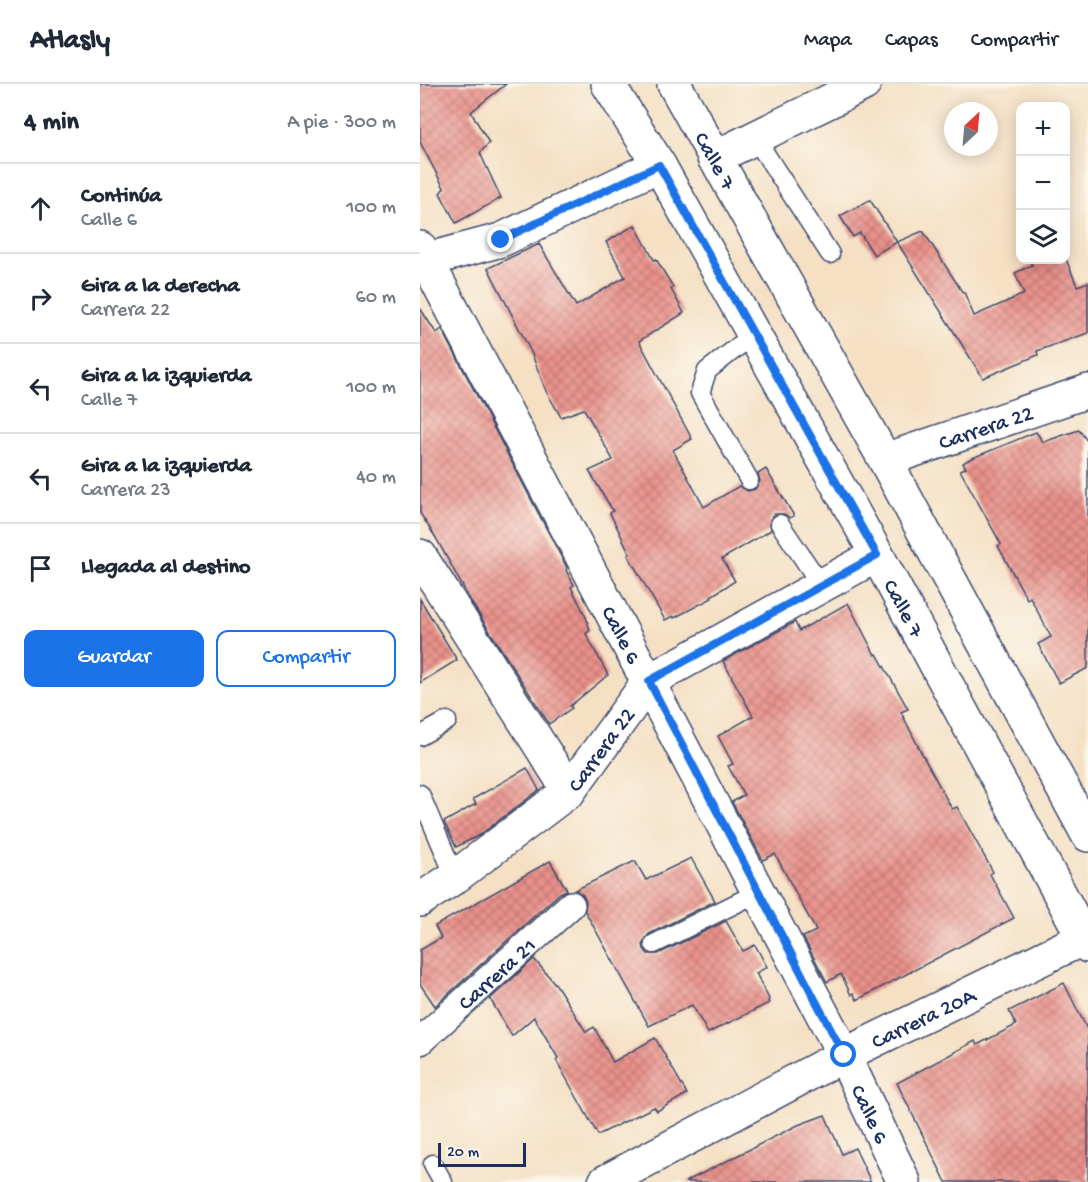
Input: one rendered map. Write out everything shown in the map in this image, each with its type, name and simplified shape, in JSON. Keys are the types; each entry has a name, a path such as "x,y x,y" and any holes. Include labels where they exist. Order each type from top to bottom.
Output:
{"street":[{"name":"Calle 7","path":"608,84 659,165 754,334 877,555 1086,942"},
{"name":"Calle 7","path":"674,84 885,460 1088,835"},
{"path":"714,158 864,84"},
{"path":"422,257 501,240 659,165"},
{"name":"Calle 6","path":"422,257 649,681 844,1055 904,1182"},
{"name":"Carrera 22","path":"885,460 1088,390"},
{"name":"Carrera 22","path":"420,900 455,877 569,791 649,681 877,555"},
{"path":"420,556 569,791"},
{"name":"Carrera 21","path":"420,1041 572,905"},
{"name":"Carrera 20A","path":"605,1182 844,1055 1086,942"}],"lane":[{"path":"755,138 830,254"},
{"path":"749,480 700,393 707,370 754,334"},
{"path":"780,525 821,585"},
{"path":"420,736 447,721"},
{"path":"420,794 455,877"},
{"path":"654,944 759,892"},
{"path":"433,1164 443,1182"}],"building":[{"path":"420,84 506,84 471,112 489,143 480,153 501,198 456,223 440,193 444,188 420,142"},
{"path":"870,200 897,242 874,255 860,233 853,237 840,216"},
{"path":"635,225 654,260 656,259 673,287 671,289 684,313 639,341 692,439 673,450 704,507 739,486 748,491 755,489 760,481 758,474 766,469 794,516 790,518 784,514 774,514 770,520 771,530 722,559 735,581 711,596 712,598 674,618 673,616 665,620 628,555 630,554 610,513 613,511 589,471 613,460 584,409 561,417 546,391 531,352 488,268 539,244 576,306 625,277 606,242"},
{"path":"923,231 964,292 974,316 1024,294 1015,273 1031,264 1068,264 1077,286 1088,282 1088,333 1037,351 1038,355 983,378 897,242"},
{"path":"420,308 436,333 442,329 567,568 574,585 571,587 590,630 586,634 608,675 570,706 572,708 549,724 473,605 420,513"},
{"path":"1079,430 1088,442 1088,668 1059,683 1038,644 1051,637 1030,597 1027,599 998,546 1001,544 960,470 966,468 963,463 970,459 1036,432 1043,442"},
{"path":"420,599 457,660 420,683"},
{"path":"848,603 875,655 877,654 908,709 901,712 922,754 952,809 957,807 993,872 990,874 1014,918 857,1000 853,993 851,995 841,974 827,982 803,937 816,931 775,854 763,860 732,802 744,795 728,766 733,764 718,736 753,716 723,661 795,622 799,631"},
{"path":"527,768 539,790 480,835 456,847 444,822 476,804 473,799"},
{"path":"691,858 715,901 649,934 643,943 644,949 648,954 658,954 726,921 743,951 755,945 767,967 756,973 769,1003 708,1033 692,1005 649,1026 585,911 586,902 583,895 575,890 635,861 646,880"},
{"path":"550,861 567,890 560,893 435,1006 420,984 420,950 441,938 435,926"},
{"path":"534,959 557,986 586,1032 594,1027 613,1062 655,1038 687,1094 657,1111 654,1107 598,1135 534,1017 512,1036 490,999"},
{"path":"1064,983 1088,1031 1088,1182 946,1182 897,1083 975,1041 977,1045 1016,1025 1009,1011"},
{"path":"825,1115 842,1154 855,1148 871,1182 685,1182 798,1125"}],"route":[{"path":"501,240 659,165 877,555 649,681 844,1055"}]}
